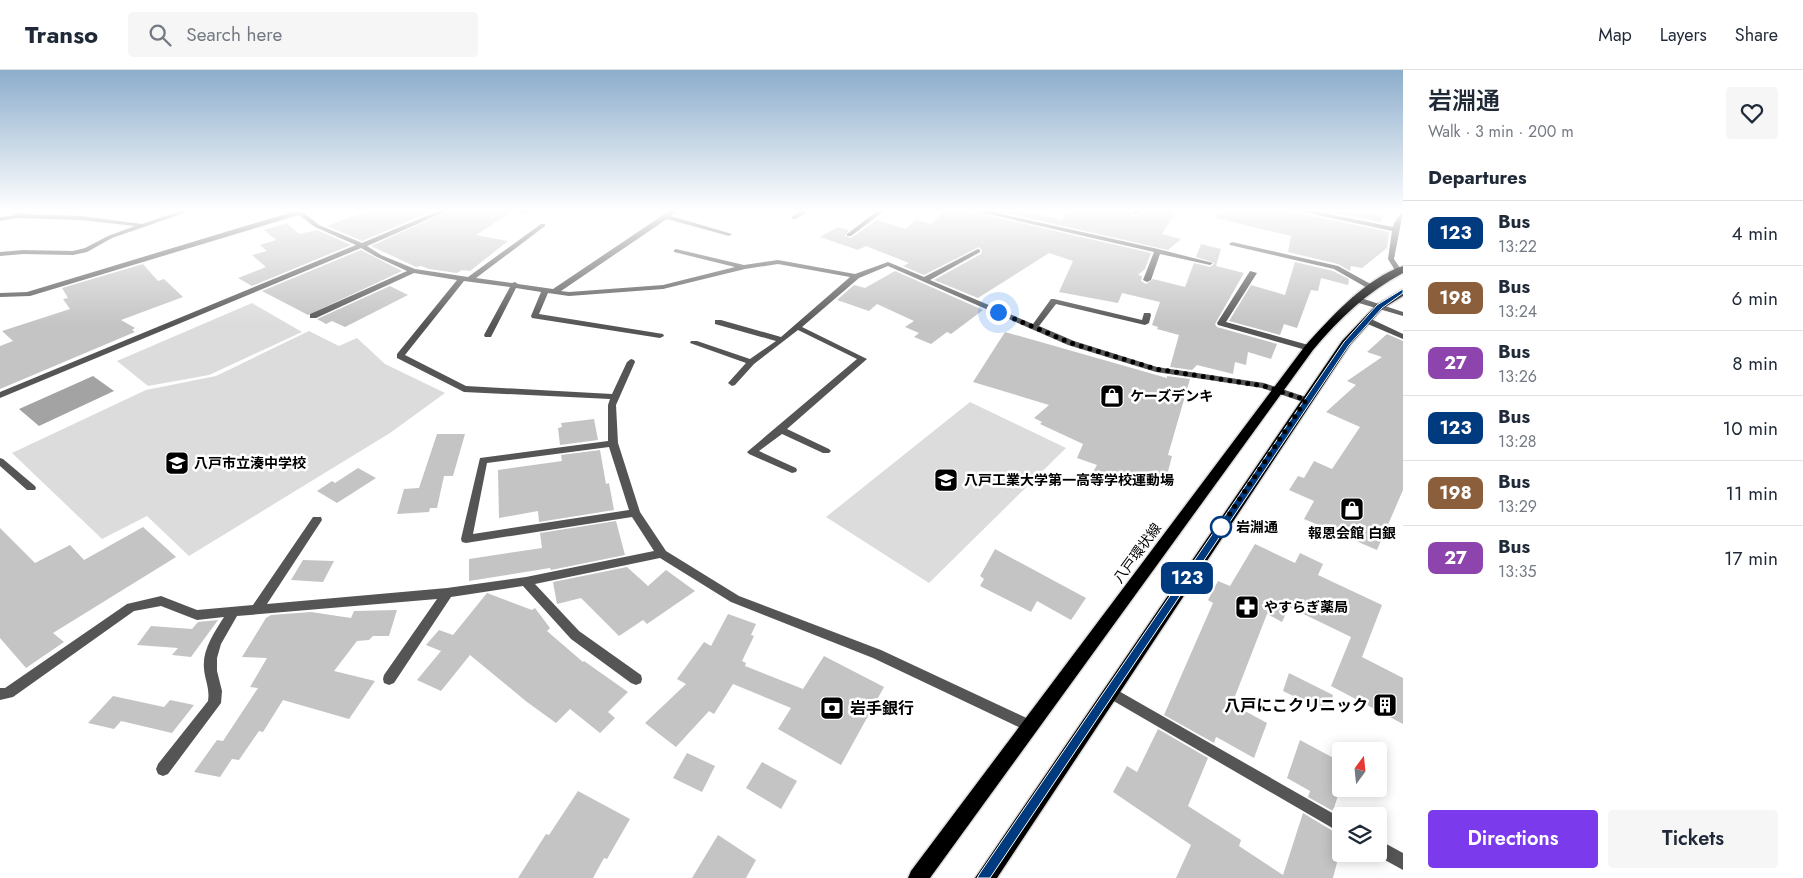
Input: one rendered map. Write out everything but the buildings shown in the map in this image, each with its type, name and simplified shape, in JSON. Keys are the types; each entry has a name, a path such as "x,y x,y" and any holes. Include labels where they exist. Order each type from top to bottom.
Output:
{"main road":[{"name":"八戸環状線","path":"918,878 1309,348 1342,310 1372,287 1401,270"},
{"path":"985,878 1306,400 1366,320 1379,307 1403,292"}],"street":[{"path":"0,254 23,252 73,253 89,249"},
{"path":"0,295 27,294 177,249"},
{"path":"0,395 352,249"},
{"path":"367,249 413,271 515,284 570,294 663,287 745,267 787,263 856,276"},
{"path":"509,249 466,279 400,356 464,389 614,397"},
{"path":"556,292 619,249"},
{"path":"1148,249 1210,263"},
{"path":"1253,249 1336,267 1372,287"},
{"path":"1393,249 1391,260 1401,270"},
{"path":"676,251 745,267"},
{"path":"926,279 978,251"},
{"path":"1148,280 1158,251"},
{"path":"732,383 750,362 782,340 856,276 888,264 1071,343 1156,369 1278,390 1306,400"},
{"path":"313,316 413,271"},
{"path":"1253,273 1221,323 1309,348"},
{"path":"488,335 515,284"},
{"path":"545,290 535,316 660,336"},
{"path":"1355,299 1403,314"},
{"path":"1034,328 1054,301 1145,323 1147,315"},
{"path":"1366,320 1403,337"},
{"path":"718,322 782,340"},
{"path":"792,470 752,452 782,430 821,392 863,358 797,327"},
{"path":"694,343 750,362"},
{"path":"631,362 612,405 614,443 636,513 662,554 735,599 877,654 1030,726"},
{"path":"782,430 826,451"},
{"path":"614,443 482,460 466,539 636,513"},
{"path":"0,461 31,488"},
{"path":"257,609 317,520"},
{"path":"0,694 8,693 131,606 161,602 197,614 447,593 662,554"},
{"path":"526,580 575,635 636,679"},
{"path":"389,679 447,593"},
{"path":"163,769 214,704 217,691 210,666 211,656 234,611"},
{"path":"1110,692 1332,821"},
{"path":"1387,853 1403,862"}],"shaded area":[{"path":"252,303 302,332 209,375 148,386 117,361"},
{"path":"309,331 339,346 357,338 385,364 445,393 390,433 189,556 147,516 102,539 12,453 146,390 216,376"},
{"path":"93,376 114,391 39,426 19,409"},
{"name":"八戸工業大学第一高等学校運動場","path":"970,402 1066,448 929,583 826,517"}],"bus line":[{"name":"123","path":"985,878 1306,400 1346,344 1366,320 1379,307 1403,292"}],"place":[{"name":"ケーズデンキ","path":"1112,396"},
{"name":"八戸市立湊中学校","path":"177,463"},
{"name":"八戸工業大学第一高等学校運動場","path":"946,480"},
{"name":"報恩会館 白銀","path":"1352,509"},
{"name":"岩淵通","path":"1221,527"},
{"name":"やすらぎ薬局","path":"1247,607"},
{"name":"八戸にこクリニック","path":"1385,705"},
{"name":"岩手銀行","path":"832,708"}],"route":[{"path":"998,312 1071,343 1156,369 1264,386 1306,400 1219,530 1221,527"}]}
